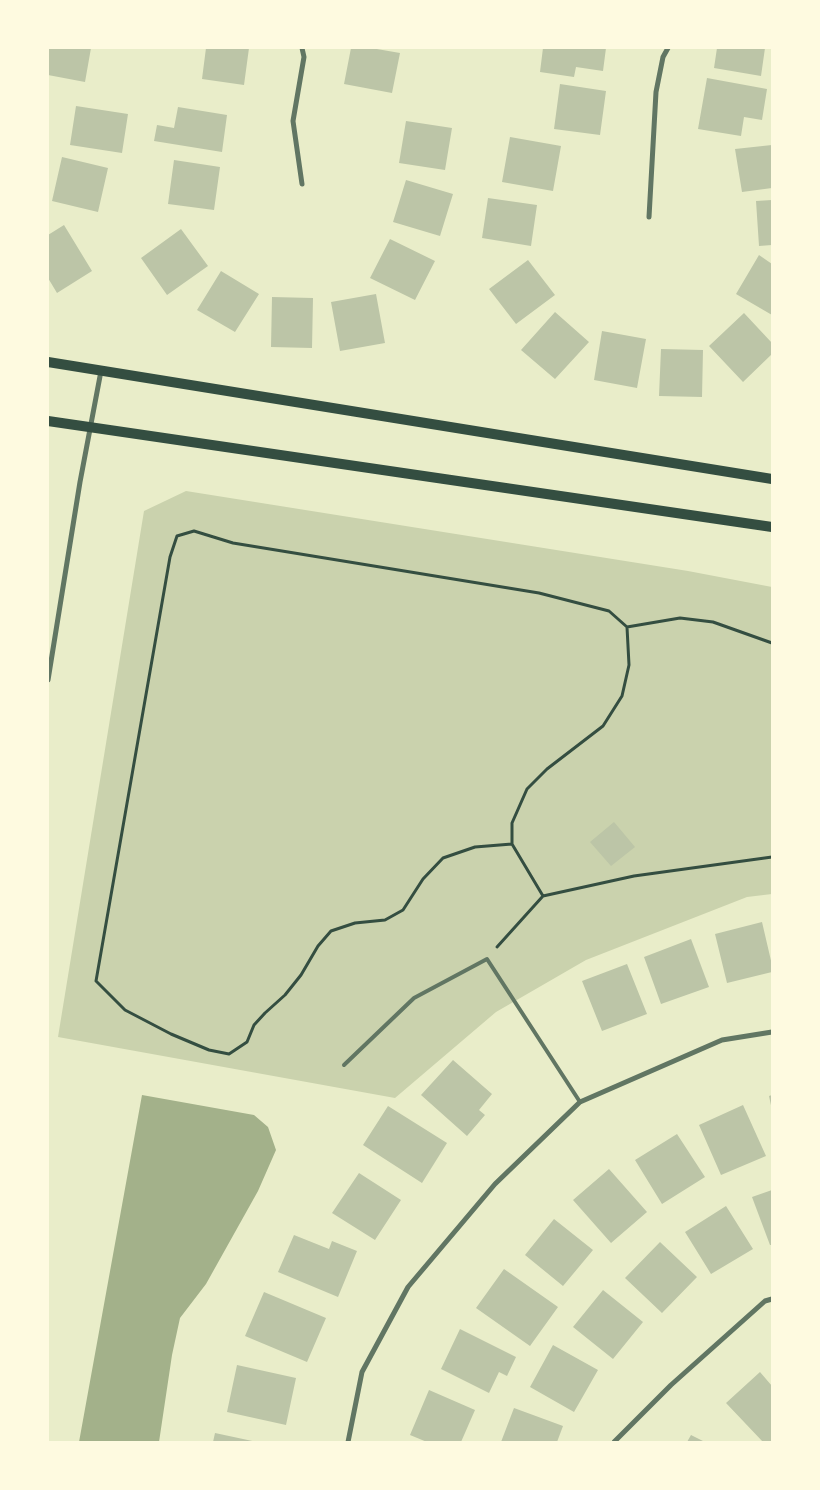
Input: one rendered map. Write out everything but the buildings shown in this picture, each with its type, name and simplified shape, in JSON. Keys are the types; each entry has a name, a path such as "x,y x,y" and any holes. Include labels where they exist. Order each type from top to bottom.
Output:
{"main road":[{"path":"48,362 772,480"},
{"path":"48,421 772,527"}],"street":[{"path":"302,48 304,57 293,121 302,184"},
{"path":"649,217 656,92 663,57 668,48"},
{"path":"48,680 80,482 101,371"},
{"path":"348,1442 362,1372 408,1288 495,1184 580,1102 722,1040 772,1032"},
{"path":"614,1442 670,1385 765,1301 772,1299"}],"lane":[{"path":"344,1065 414,998 487,959 580,1102"}],"path":[{"path":"512,844 475,848 443,858 423,880 403,910 385,920 355,923 332,930 318,946 301,975 285,995 254,1026 247,1042 229,1054 209,1050 178,1037 125,1010 96,981 168,566 177,536 194,531 233,543 539,593 609,611 627,627 629,665 622,696 603,726 546,769 527,789 512,823 512,844 543,896"},
{"path":"627,627 680,618 713,622 772,643"},
{"path":"487,959 543,896 634,876 772,857"}],"shaded area":[{"path":"186,491 688,571 772,587 772,894 747,897 586,960 496,1012 395,1098 58,1037 144,511"},
{"path":"142,1095 254,1115 268,1127 276,1150 258,1191 206,1284 180,1318 172,1355 159,1442 79,1442"}]}
